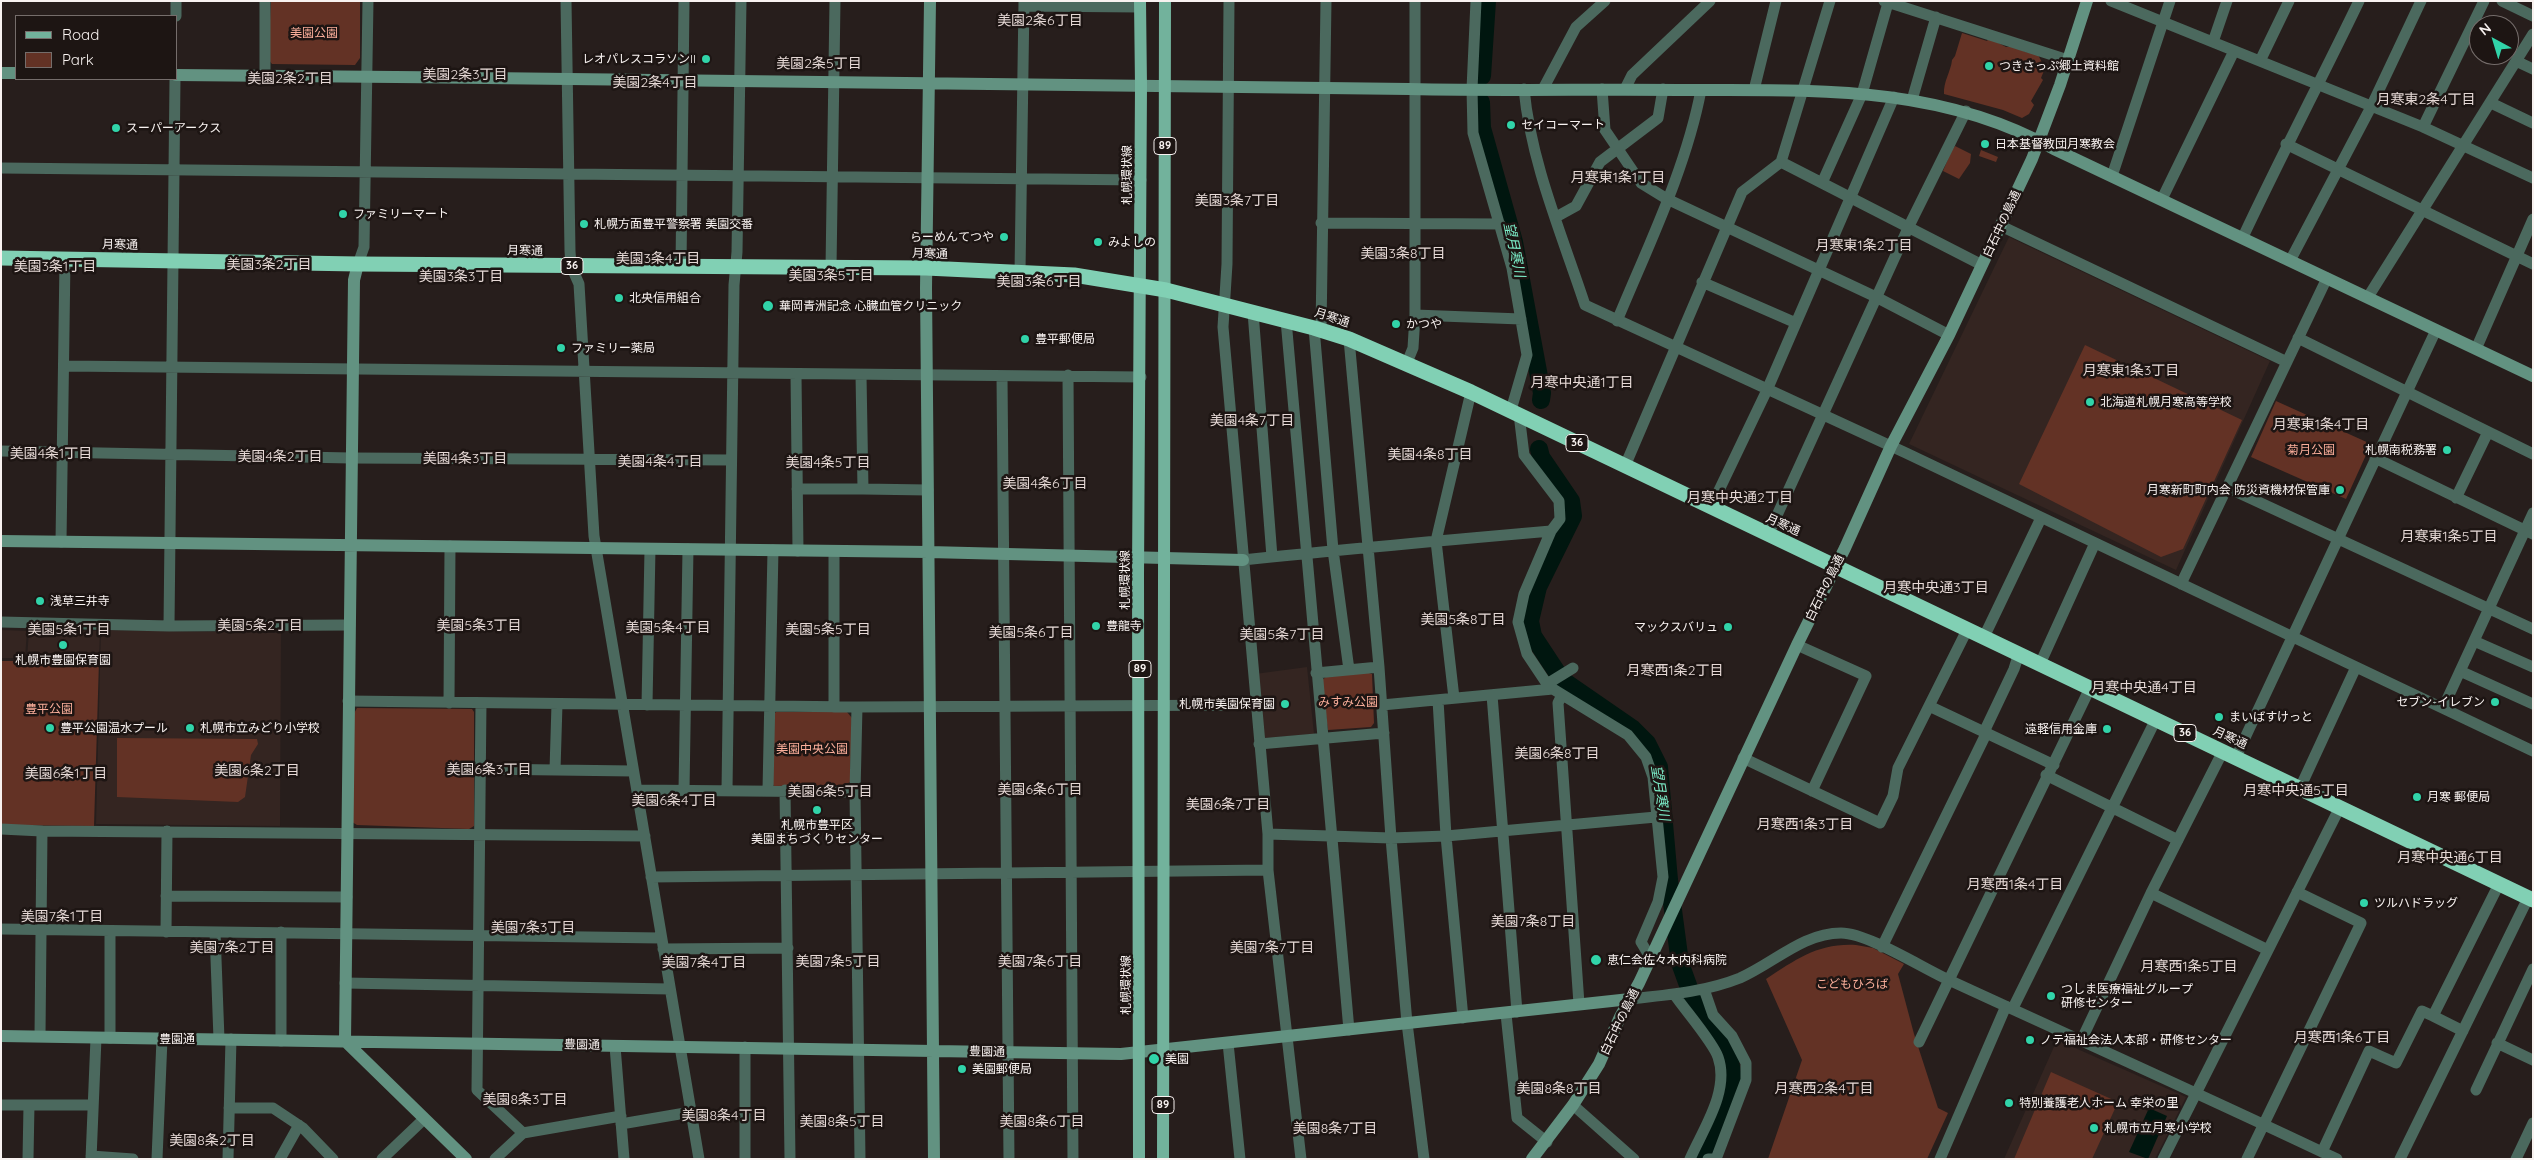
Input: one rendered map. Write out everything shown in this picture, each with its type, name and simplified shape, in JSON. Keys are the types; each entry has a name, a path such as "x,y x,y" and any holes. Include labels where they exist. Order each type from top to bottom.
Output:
{"highway":[{"name":"月寒通","path":"1,258 358,264 926,268 1074,275 1141,285 1224,304 1349,339 1515,412 2530,899"}],"main road":[{"name":"89","path":"1163,1159 1165,1"},
{"name":"札幌環状線","path":"1139,1159 1139,557 1142,86 1140,4"}],"street":[{"path":"176,1 176,15"},
{"path":"265,1 265,76"},
{"path":"368,1 364,247 354,280 352,369 345,982 346,1041 466,1159"},
{"path":"566,1 571,266 579,284 591,518 699,1159"},
{"path":"681,267 684,1"},
{"path":"728,790 731,460 741,1"},
{"path":"832,268 835,1"},
{"path":"930,1 926,268 934,1159"},
{"path":"1229,1 1227,264 1223,327 1268,834 1268,870 1302,1159"},
{"path":"1326,1 1317,329 1333,550 1349,670"},
{"path":"1406,365 1413,348 1415,315 1415,1"},
{"path":"1476,1 1472,89 1473,133 1512,268 1527,355 1515,412 1524,455 1558,501 1560,519 1551,531 1524,594 1518,622 1527,654 1554,687 1628,735 1646,757 1653,777 1663,877 1658,902 1641,942 1650,957"},
{"path":"1543,89 1576,27 1605,1"},
{"path":"1625,90 1632,75 1710,1"},
{"path":"1754,90 1776,1"},
{"path":"1625,466 1678,346 1702,282 1742,192 1781,162 1830,1"},
{"name":"白石中の島通","path":"1532,1159 1573,1105 1599,1064 1607,1043 1650,957 1891,446 1949,335 2040,141 2087,1"},
{"path":"2111,1 2423,127 2533,178"},
{"path":"2112,176 2170,1"},
{"path":"2213,42 2227,1"},
{"path":"2260,61 2289,1"},
{"path":"2243,237 2286,144 2318,86 2359,1"},
{"path":"2290,259 2371,107 2421,1"},
{"path":"2423,127 2484,1"},
{"path":"2502,1 2533,16"},
{"path":"1822,183 1862,94 1886,2 2068,60"},
{"path":"1020,272 1024,4 1140,4"},
{"path":"1912,100 1936,17"},
{"path":"2519,56 2533,34"},
{"path":"2162,199 2234,51"},
{"path":"2519,62 2533,69"},
{"path":"2368,296 2514,65"},
{"path":"1,73 15,73"},
{"path":"178,75 1416,89 1802,90 1894,97 1966,111 2026,134 2533,376"},
{"path":"169,626 175,80"},
{"path":"1524,89 1527,118 1556,217 1585,305 1617,321 1678,346 1767,390 1891,446 2533,751"},
{"path":"1602,89 1605,130 1641,183 1667,199 1727,226 1949,335"},
{"path":"1556,217 1576,206 1600,162 1658,118 1663,90"},
{"path":"1617,321 1667,199 1695,120 1700,90"},
{"path":"1711,507 1767,390 1894,97"},
{"path":"2491,103 2533,123"},
{"path":"1768,535 1824,416 1909,226 1966,111"},
{"path":"2286,144 2533,264"},
{"path":"1781,162 1982,265"},
{"path":"1,168 1141,180"},
{"path":"2476,349 2518,257 2533,218"},
{"path":"1321,223 1500,224"},
{"path":"2001,226 2287,362"},
{"path":"61,542 65,259"},
{"path":"2181,584 2327,278"},
{"path":"1702,282 1796,323"},
{"path":"1253,312 1272,557"},
{"path":"1415,315 1521,319"},
{"path":"1286,320 1316,673 1350,1030"},
{"path":"2081,1040 2178,840 2229,754 2292,636 2436,330"},
{"path":"2298,338 2533,454"},
{"path":"1349,339 1366,546 1379,667 1390,838 1407,1023 1424,1159"},
{"path":"64,366 584,373 1141,377"},
{"path":"796,374 798,551"},
{"path":"861,375 863,489"},
{"path":"1068,375 1073,1159"},
{"path":"1002,376 1009,1159"},
{"path":"1454,698 1436,540 1471,392"},
{"path":"2456,498 2488,432"},
{"path":"1,451 351,458 731,460"},
{"path":"2375,458 2528,532"},
{"path":"2226,487 2533,629"},
{"path":"797,489 928,490"},
{"path":"2443,708 2489,609 2528,532 2533,513"},
{"path":"1984,637 2041,518"},
{"path":"1,541 929,552 1243,560 1366,546 1551,531"},
{"path":"2040,664 2095,544"},
{"path":"449,703 450,546"},
{"path":"647,705 650,549"},
{"path":"684,790 688,549"},
{"path":"768,790 773,550"},
{"path":"834,551 834,707"},
{"path":"1,622 169,626 350,625"},
{"path":"1743,758 1880,823 1893,796 1898,768 1967,630"},
{"path":"2474,641 2533,667"},
{"path":"1797,645 1866,676 1812,791"},
{"path":"1882,948 1986,732 2014,669 2019,653"},
{"path":"1316,673 1379,667"},
{"path":"2300,788 2356,667"},
{"path":"1382,705 1492,695 1554,687 1573,668"},
{"path":"2460,671 2533,704"},
{"path":"1554,687 1558,704 1579,1004"},
{"path":"1919,1042 2046,775 2054,764 2090,688"},
{"path":"1492,695 1503,831 1517,1118 1546,1142"},
{"path":"1438,700 1446,836 1463,1018"},
{"path":"348,701 930,708 1257,705"},
{"path":"481,703 477,1090 523,1133"},
{"path":"554,770 558,704"},
{"path":"1929,706 2054,764"},
{"path":"857,707 855,792 860,1159"},
{"path":"1940,1159 2009,1007 2156,719"},
{"path":"1259,744 1384,733"},
{"path":"480,769 633,771"},
{"path":"2046,775 2178,840"},
{"path":"637,790 855,792"},
{"path":"785,790 790,1159"},
{"path":"2163,1159 2340,807"},
{"path":"1268,834 1390,838 1446,836 1656,817"},
{"path":"1,829 42,831 645,836"},
{"path":"40,1036 42,831"},
{"path":"166,932 167,831"},
{"path":"651,877 1139,873 1268,870"},
{"path":"2433,1016 2499,884"},
{"path":"2246,1159 2361,923 2297,892"},
{"path":"2151,893 2268,950"},
{"path":"166,896 347,897"},
{"path":"2400,1159 2530,899"},
{"path":"1,929 479,936 788,948"},
{"path":"110,931 110,1038"},
{"path":"215,932 229,1108 228,1159"},
{"path":"281,932 281,1041"},
{"path":"1630,999 1701,989 1740,978 1797,946 1822,935 1844,933 1882,948 1948,980 2263,1123 2323,1154 2337,1159"},
{"path":"2476,1090 2533,969"},
{"path":"345,982 670,989"},
{"path":"1701,989 1713,1015 1732,1036 1746,1063 1746,1080 1716,1159 1708,1159"},
{"path":"1679,993 1718,1056 1722,1078 1719,1093 1690,1159"},
{"name":"豊園通","path":"1,1036 1073,1053 1139,1052 1163,1051 1630,999"},
{"path":"2323,1154 2369,1051 2396,1063 2422,1011 2463,1031"},
{"path":"96,1038 91,1158 133,1159"},
{"path":"157,1159 162,1039"},
{"path":"1228,1043 1240,1159"},
{"path":"2498,1043 2533,1060"},
{"path":"615,1046 624,1159"},
{"path":"744,1047 745,1159"},
{"path":"1,1105 92,1105"},
{"path":"1573,1105 1634,1159"},
{"path":"28,1159 29,1106"},
{"path":"229,1108 273,1108 299,1125 333,1159"},
{"path":"495,1159 523,1133 691,1112"},
{"path":"382,1159 424,1119"},
{"path":"2516,1159 2533,1123"},
{"path":"280,1159 299,1125"}],"shaded area":[{"name":"北海道札幌月寒高等学校","path":"2009,237 2270,361 2176,570 1909,444"},
{"path":"1,630 27,631 25,658 1,658"},
{"name":"札幌市立みどり小学校","path":"101,630 281,633 280,826 96,824"},
{"name":"札幌市豊園保育園","path":"29,631 100,631 99,659 27,658"},
{"name":"札幌市美園保育園","path":"1307,667 1314,734 1264,738 1255,674"},
{"name":"札幌市立月寒小学校","path":"2057,1040 2186,1097 2155,1159 2004,1159"},
{"path":"2149,1108 2167,1116 2148,1159 2129,1152"}],"green space":[{"name":"美園公園","path":"271,1 360,1 360,58 355,65 272,64 268,59"},
{"path":"1962,33 1987,41 1989,38 2006,47 2017,46 2025,52 2037,53 2045,68 2041,78 2043,80 2031,101 2034,105 2029,114 2022,118 2003,110 1944,94 1952,60"},
{"path":"1955,146 1971,154 1970,163 1959,179 1943,171 1948,159 1947,156"},
{"path":"1981,150 1998,157 1996,162 1979,156"},
{"path":"2085,345 2242,420 2183,549 2161,557 2019,484"},
{"name":"菊月公園","path":"2276,401 2371,444 2346,499 2251,457"},
{"name":"豊平公園","path":"1,661 99,661 94,826 1,825"},
{"name":"みすみ公園","path":"1366,672 1372,674 1374,723 1371,727 1328,730 1321,681 1327,676"},
{"path":"357,708 472,709 474,712 474,826 469,829 357,825 352,822 352,717"},
{"name":"美園中央公園","path":"776,712 847,712 852,718 850,782 845,785 774,786 771,781 772,716"},
{"path":"117,738 257,739 258,744 251,755 245,797 238,802 117,797"},
{"name":"こどもひろば","path":"1856,945 1873,948 1904,964 1898,974 1914,1034 1938,1108 1948,1113 1927,1159 1768,1159 1802,1060 1766,979 1808,954 1830,947"},
{"path":"2051,1072 2118,1102 2092,1159 2014,1159"}],"waterway":[{"name":"望月寒川","path":"1482,76 1487,1"},
{"name":"望月寒川","path":"1481,102 1482,128 1514,242 1542,393 1541,400"},
{"name":"望月寒川","path":"1539,449 1541,457 1571,501 1573,516 1538,587 1530,621 1533,636 1562,680 1633,729 1647,743 1659,767 1669,880 1680,963 1697,1010 1728,1050 1733,1078 1726,1107 1703,1159"}],"place":[{"name":"レオパレスコラソンII","path":"706,59"},
{"name":"つきさっぷ郷土資料館","path":"1989,66"},
{"name":"セイコーマート","path":"1511,125"},
{"name":"スーパーアークス","path":"116,128"},
{"name":"日本基督教団月寒教会","path":"1985,144"},
{"name":"ファミリーマート","path":"343,214"},
{"name":"札幌方面豊平警察署 美園交番","path":"584,224"},
{"name":"らーめんてつや","path":"1004,237"},
{"name":"みよしの","path":"1098,242"},
{"name":"北央信用組合","path":"619,298"},
{"name":"華岡青洲記念 心臓血管クリニック","path":"768,306"},
{"name":"かつや","path":"1396,324"},
{"name":"豊平郵便局","path":"1025,339"},
{"name":"ファミリー薬局","path":"561,348"},
{"name":"北海道札幌月寒高等学校","path":"2090,402"},
{"name":"札幌南税務署","path":"2447,450"},
{"name":"月寒新町町内会 防災資機材保管庫","path":"2340,490"},
{"name":"浅草三井寺","path":"40,601"},
{"name":"豊龍寺","path":"1096,626"},
{"name":"マックスバリュ","path":"1728,627"},
{"name":"札幌市豊園保育園","path":"63,645"},
{"name":"セブン-イレブン","path":"2495,702"},
{"name":"札幌市美園保育園","path":"1285,704"},
{"name":"まいばすけっと","path":"2219,717"},
{"name":"豊平公園温水プール","path":"50,728"},
{"name":"札幌市立みどり小学校","path":"190,728"},
{"name":"遠軽信用金庫","path":"2107,729"},
{"name":"月寒 郵便局","path":"2417,797"},
{"name":"札幌市豊平区 美園まちづくりセンター","path":"817,810"},
{"name":"ツルハドラッグ","path":"2364,903"},
{"name":"恵仁会佐々木内科病院","path":"1596,960"},
{"name":"つしま医療福祉グループ 研修センター","path":"2051,996"},
{"name":"ノテ福祉会法人本部・研修センター","path":"2030,1040"},
{"name":"美園","path":"1154,1059"},
{"name":"美園郵便局","path":"962,1069"},
{"name":"特別養護老人ホーム 幸栄の里","path":"2009,1103"},
{"name":"札幌市立月寒小学校","path":"2094,1128"}],"district":[{"name":"美園2条6丁目","path":"1040,21"},
{"name":"美園2条5丁目","path":"819,64"},
{"name":"美園2条3丁目","path":"465,75"},
{"name":"美園2条2丁目","path":"290,79"},
{"name":"美園2条4丁目","path":"655,83"},
{"name":"月寒東2条4丁目","path":"2426,100"},
{"name":"月寒東1条1丁目","path":"1618,178"},
{"name":"美園3条7丁目","path":"1237,201"},
{"name":"月寒東1条2丁目","path":"1864,246"},
{"name":"美園3条8丁目","path":"1403,254"},
{"name":"美園3条4丁目","path":"658,259"},
{"name":"美園3条2丁目","path":"269,265"},
{"name":"美園3条1丁目","path":"55,267"},
{"name":"美園3条5丁目","path":"831,276"},
{"name":"美園3条3丁目","path":"461,277"},
{"name":"美園3条6丁目","path":"1039,282"},
{"name":"月寒東1条3丁目","path":"2131,371"},
{"name":"月寒中央通1丁目","path":"1582,383"},
{"name":"美園4条7丁目","path":"1252,421"},
{"name":"月寒東1条4丁目","path":"2321,425"},
{"name":"美園4条1丁目","path":"51,454"},
{"name":"美園4条8丁目","path":"1430,455"},
{"name":"美園4条2丁目","path":"280,457"},
{"name":"美園4条3丁目","path":"465,459"},
{"name":"美園4条4丁目","path":"660,462"},
{"name":"美園4条5丁目","path":"828,463"},
{"name":"美園4条6丁目","path":"1045,484"},
{"name":"月寒中央通2丁目","path":"1740,498"},
{"name":"月寒東1条5丁目","path":"2449,537"},
{"name":"月寒中央通3丁目","path":"1936,588"},
{"name":"美園5条8丁目","path":"1463,620"},
{"name":"美園5条2丁目","path":"260,626"},
{"name":"美園5条3丁目","path":"479,626"},
{"name":"美園5条4丁目","path":"668,628"},
{"name":"美園5条1丁目","path":"69,630"},
{"name":"美園5条5丁目","path":"828,630"},
{"name":"美園5条6丁目","path":"1031,633"},
{"name":"美園5条7丁目","path":"1282,635"},
{"name":"月寒西1条2丁目","path":"1675,671"},
{"name":"月寒中央通4丁目","path":"2144,688"},
{"name":"美園6条8丁目","path":"1557,754"},
{"name":"美園6条3丁目","path":"489,770"},
{"name":"美園6条2丁目","path":"257,771"},
{"name":"美園6条1丁目","path":"66,774"},
{"name":"美園6条6丁目","path":"1040,790"},
{"name":"月寒中央通5丁目","path":"2296,791"},
{"name":"美園6条5丁目","path":"830,792"},
{"name":"美園6条4丁目","path":"674,801"},
{"name":"美園6条7丁目","path":"1228,805"},
{"name":"月寒西1条3丁目","path":"1805,825"},
{"name":"月寒中央通6丁目","path":"2450,858"},
{"name":"月寒西1条4丁目","path":"2015,885"},
{"name":"美園7条1丁目","path":"62,917"},
{"name":"美園7条8丁目","path":"1533,922"},
{"name":"美園7条3丁目","path":"533,928"},
{"name":"美園7条2丁目","path":"232,948"},
{"name":"美園7条7丁目","path":"1272,948"},
{"name":"美園7条5丁目","path":"838,962"},
{"name":"美園7条6丁目","path":"1040,962"},
{"name":"美園7条4丁目","path":"704,963"},
{"name":"月寒西1条5丁目","path":"2189,967"},
{"name":"月寒西1条6丁目","path":"2342,1038"},
{"name":"美園8条8丁目","path":"1559,1089"},
{"name":"月寒西2条4丁目","path":"1824,1089"},
{"name":"美園8条3丁目","path":"525,1100"},
{"name":"美園8条4丁目","path":"724,1116"},
{"name":"美園8条5丁目","path":"842,1122"},
{"name":"美園8条6丁目","path":"1042,1122"},
{"name":"美園8条7丁目","path":"1335,1129"},
{"name":"美園8条2丁目","path":"212,1141"}]}
